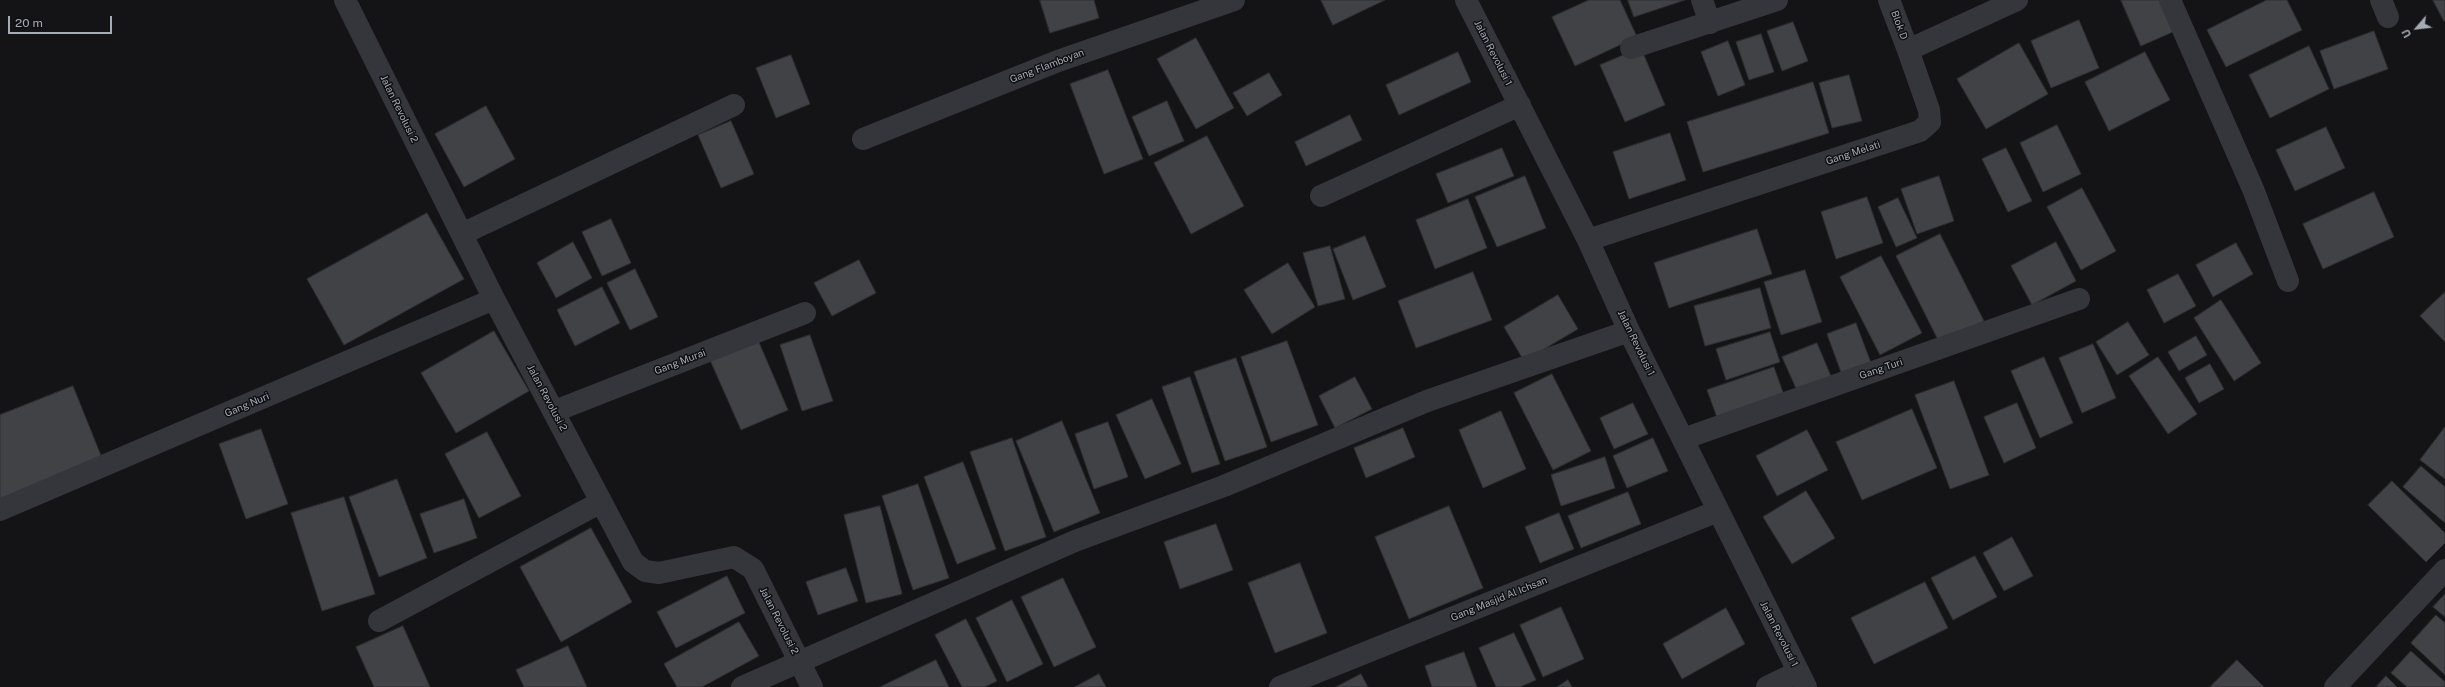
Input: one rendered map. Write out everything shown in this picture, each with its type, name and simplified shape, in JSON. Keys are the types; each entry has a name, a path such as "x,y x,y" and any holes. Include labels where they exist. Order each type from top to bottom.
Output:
{"street":[{"name":"Jalan Revolusi 2","path":"345,0 494,299 555,411 633,562 645,571 659,573 734,557 745,562 753,569 812,687"},
{"name":"Gang Flamboyan","path":"862,139 1058,61 1234,0"},
{"name":"Jalan Revolusi 1","path":"1466,0 1588,240 1629,331 1802,679"},
{"path":"1702,0 1710,23"},
{"path":"1631,48 1777,0"},
{"name":"Blok D","path":"1889,0 1908,50"},
{"path":"1908,50 2017,0"},
{"path":"2170,0 2253,189 2288,281"},
{"name":"Gang Melati","path":"1588,240 1920,131 1930,122 1929,110 1908,50"},
{"path":"462,234 734,105"},
{"path":"1321,196 1520,105"},
{"name":"Gang Nuri","path":"0,510 494,299"},
{"name":"Gang Turi","path":"1683,439 2079,299"},
{"name":"Gang Murai","path":"555,411 805,313"},
{"path":"742,687 1076,540 1224,486 1427,401 1629,331"},
{"path":"379,621 601,502"},
{"name":"Gang Masjid Al Ichsan","path":"1280,687 1718,512"},
{"path":"2335,687 2445,570"},
{"path":"1767,687 1802,679"}],"building":[{"path":"1040,0 1094,0 1099,18 1050,33"},
{"path":"1321,0 1385,0 1333,25"},
{"path":"1589,0 1620,0 1637,37 1575,66 1552,17"},
{"path":"1628,0 1685,0 1634,17"},
{"path":"2121,0 2161,0 2175,31 2141,46"},
{"path":"2267,0 2287,0 2302,30 2226,67 2207,30"},
{"path":"2433,0 2445,0 2445,21 2444,21"},
{"path":"2079,20 2099,68 2051,88 2031,41"},
{"path":"1793,22 1808,61 1782,71 1767,31"},
{"path":"2374,31 2388,69 2334,89 2320,51"},
{"path":"1761,34 1774,72 1749,80 1736,42"},
{"path":"1196,38 1234,108 1196,129 1157,59"},
{"path":"1728,41 1745,85 1718,96 1701,52"},
{"path":"2019,43 2048,94 1986,129 1957,79"},
{"path":"2309,46 2329,89 2270,118 2249,75"},
{"path":"1641,48 1665,105 1625,122 1600,65"},
{"path":"1458,52 1471,82 1399,115 1386,85"},
{"path":"2145,52 2170,100 2109,131 2085,82"},
{"path":"791,55 810,104 776,118 756,68"},
{"path":"1108,70 1143,159 1104,174 1070,84"},
{"path":"1269,73 1282,95 1247,116 1233,93"},
{"path":"1849,75 1862,121 1832,128 1819,83"},
{"path":"1813,82 1829,133 1703,172 1687,122"},
{"path":"1167,101 1184,141 1149,156 1132,117"},
{"path":"486,106 515,159 464,187 435,134"},
{"path":"1350,115 1362,140 1306,166 1295,142"},
{"path":"731,121 754,174 721,188 698,135"},
{"path":"2057,125 2081,174 2043,192 2020,143"},
{"path":"2326,127 2345,168 2295,191 2276,150"},
{"path":"1670,133 1686,180 1629,199 1613,152"},
{"path":"1207,136 1244,206 1191,234 1154,163"},
{"path":"1502,148 1514,176 1448,203 1436,174"},
{"path":"2006,148 2032,201 2008,212 1982,159"},
{"path":"1525,176 1546,228 1497,247 1475,197"},
{"path":"1939,176 1954,221 1917,234 1901,189"},
{"path":"2082,188 2116,251 2081,270 2047,207"},
{"path":"2374,192 2394,237 2323,269 2303,224"},
{"path":"1867,197 1883,243 1836,259 1821,212"},
{"path":"1898,198 1917,238 1896,247 1878,207"},
{"path":"1468,199 1487,248 1435,269 1416,220"},
{"path":"427,213 464,279 344,345 307,279"},
{"path":"611,219 631,263 602,276 582,232"},
{"path":"1757,229 1772,274 1669,308 1654,263"},
{"path":"1940,234 1984,321 1940,344 1896,256"},
{"path":"1365,236 1386,287 1353,300 1333,249"},
{"path":"573,242 592,278 556,298 537,263"},
{"path":"2056,242 2076,281 2032,305 2011,266"},
{"path":"2236,243 2253,274 2213,297 2196,265"},
{"path":"1330,246 1345,299 1318,306 1303,253"},
{"path":"1881,256 1922,333 1880,355 1840,277"},
{"path":"859,260 876,293 832,316 814,283"},
{"path":"1288,263 1315,307 1272,334 1244,290"},
{"path":"635,269 658,317 630,330 607,283"},
{"path":"1805,270 1822,322 1781,335 1764,282"},
{"path":"1473,272 1492,320 1416,348 1398,301"},
{"path":"2178,274 2196,306 2164,323 2147,290"},
{"path":"602,287 620,323 575,346 557,310"},
{"path":"1760,288 1771,328 1705,346 1694,306"},
{"path":"2445,292 2445,342 2420,316"},
{"path":"1558,295 1578,329 1524,361 1504,327"},
{"path":"2221,300 2261,363 2234,381 2194,318"},
{"path":"2128,322 2149,355 2117,375 2096,342"},
{"path":"1856,323 1871,363 1842,375 1827,334"},
{"path":"494,331 529,391 456,433 421,373"},
{"path":"1770,332 1780,362 1726,380 1716,349"},
{"path":"810,335 833,401 802,411 780,345"},
{"path":"2196,336 2207,355 2179,371 2168,352"},
{"path":"758,340 788,410 741,430 710,360"},
{"path":"1287,341 1318,425 1271,442 1241,357"},
{"path":"1817,343 1833,381 1799,395 1782,357"},
{"path":"2093,344 2116,398 2082,413 2059,358"},
{"path":"2044,357 2073,423 2040,438 2011,371"},
{"path":"2158,357 2197,414 2168,434 2129,376"},
{"path":"1236,358 1267,447 1225,461 1194,372"},
{"path":"2210,364 2224,389 2199,403 2185,378"},
{"path":"1774,367 1786,401 1719,423 1707,390"},
{"path":"1552,374 1591,451 1553,470 1514,393"},
{"path":"1190,377 1220,464 1192,473 1162,387"},
{"path":"1355,377 1372,409 1335,428 1319,396"},
{"path":"1954,381 1989,475 1950,489 1915,395"},
{"path":"73,386 102,458 0,499 0,415"},
{"path":"1152,399 1181,464 1145,479 1116,415"},
{"path":"1633,403 1648,434 1614,449 1600,418"},
{"path":"2017,403 2036,448 2004,463 1984,417"},
{"path":"1912,409 1937,468 1862,500 1836,442"},
{"path":"1501,411 1526,469 1483,488 1459,430"},
{"path":"1062,421 1100,513 1054,532 1016,441"},
{"path":"1108,422 1128,477 1094,489 1075,434"},
{"path":"2445,427 2445,479 2420,460"},
{"path":"1403,428 1415,457 1366,478 1354,448"},
{"path":"261,429 288,504 246,519 219,444"},
{"path":"1807,430 1828,470 1777,496 1756,456"},
{"path":"487,432 521,496 479,518 445,454"},
{"path":"1012,438 1046,537 1005,551 970,452"},
{"path":"1653,438 1668,471 1627,488 1613,456"},
{"path":"1605,457 1615,488 1561,506 1551,475"},
{"path":"963,462 996,549 957,564 924,477"},
{"path":"2421,466 2445,487 2445,523 2403,487"},
{"path":"397,479 427,558 379,577 349,497"},
{"path":"2392,481 2445,533 2445,543 2426,562 2368,505"},
{"path":"918,484 949,578 913,590 882,496"},
{"path":"1806,491 1835,538 1792,564 1763,517"},
{"path":"1628,492 1641,524 1581,548 1568,516"},
{"path":"344,497 375,594 322,611 291,513"},
{"path":"464,499 477,538 434,553 420,514"},
{"path":"880,506 902,594 866,603 844,515"},
{"path":"1449,506 1483,588 1409,619 1375,537"},
{"path":"1559,513 1574,549 1540,563 1525,527"},
{"path":"1216,524 1233,570 1180,589 1164,542"},
{"path":"591,528 632,602 561,642 520,567"},
{"path":"2012,537 2033,576 2004,591 1983,553"},
{"path":"1975,556 1997,597 1953,620 1931,578"},
{"path":"1300,563 1327,633 1275,653 1248,583"},
{"path":"846,568 858,601 818,615 806,582"},
{"path":"727,576 745,613 676,648 657,612"},
{"path":"1063,578 1096,647 1054,667 1021,597"},
{"path":"1925,582 1948,628 1874,664 1851,618"},
{"path":"2445,594 2445,617 2433,607"},
{"path":"1012,600 1043,664 1007,682 976,618"},
{"path":"1561,607 1584,659 1543,677 1520,625"},
{"path":"1726,608 1745,644 1682,679 1663,644"},
{"path":"2436,615 2445,623 2445,675 2411,643"},
{"path":"966,619 997,681 985,687 962,687 935,635"},
{"path":"739,622 759,656 702,687 677,687 664,664"},
{"path":"403,626 430,687 374,687 356,647"},
{"path":"1514,633 1536,680 1520,687 1496,687 1479,648"},
{"path":"568,646 587,687 524,687 516,670"},
{"path":"2411,651 2445,682 2445,687 2407,687 2391,673"},
{"path":"1464,652 1477,687 1432,687 1425,666"},
{"path":"936,660 949,687 880,687"},
{"path":"2237,660 2264,687 2210,687"},
{"path":"1099,674 1106,687 1075,687"},
{"path":"1361,674 1368,687 1336,687"},
{"path":"2386,676 2397,687 2376,687"},
{"path":"1568,680 1572,687 1557,687"}]}
